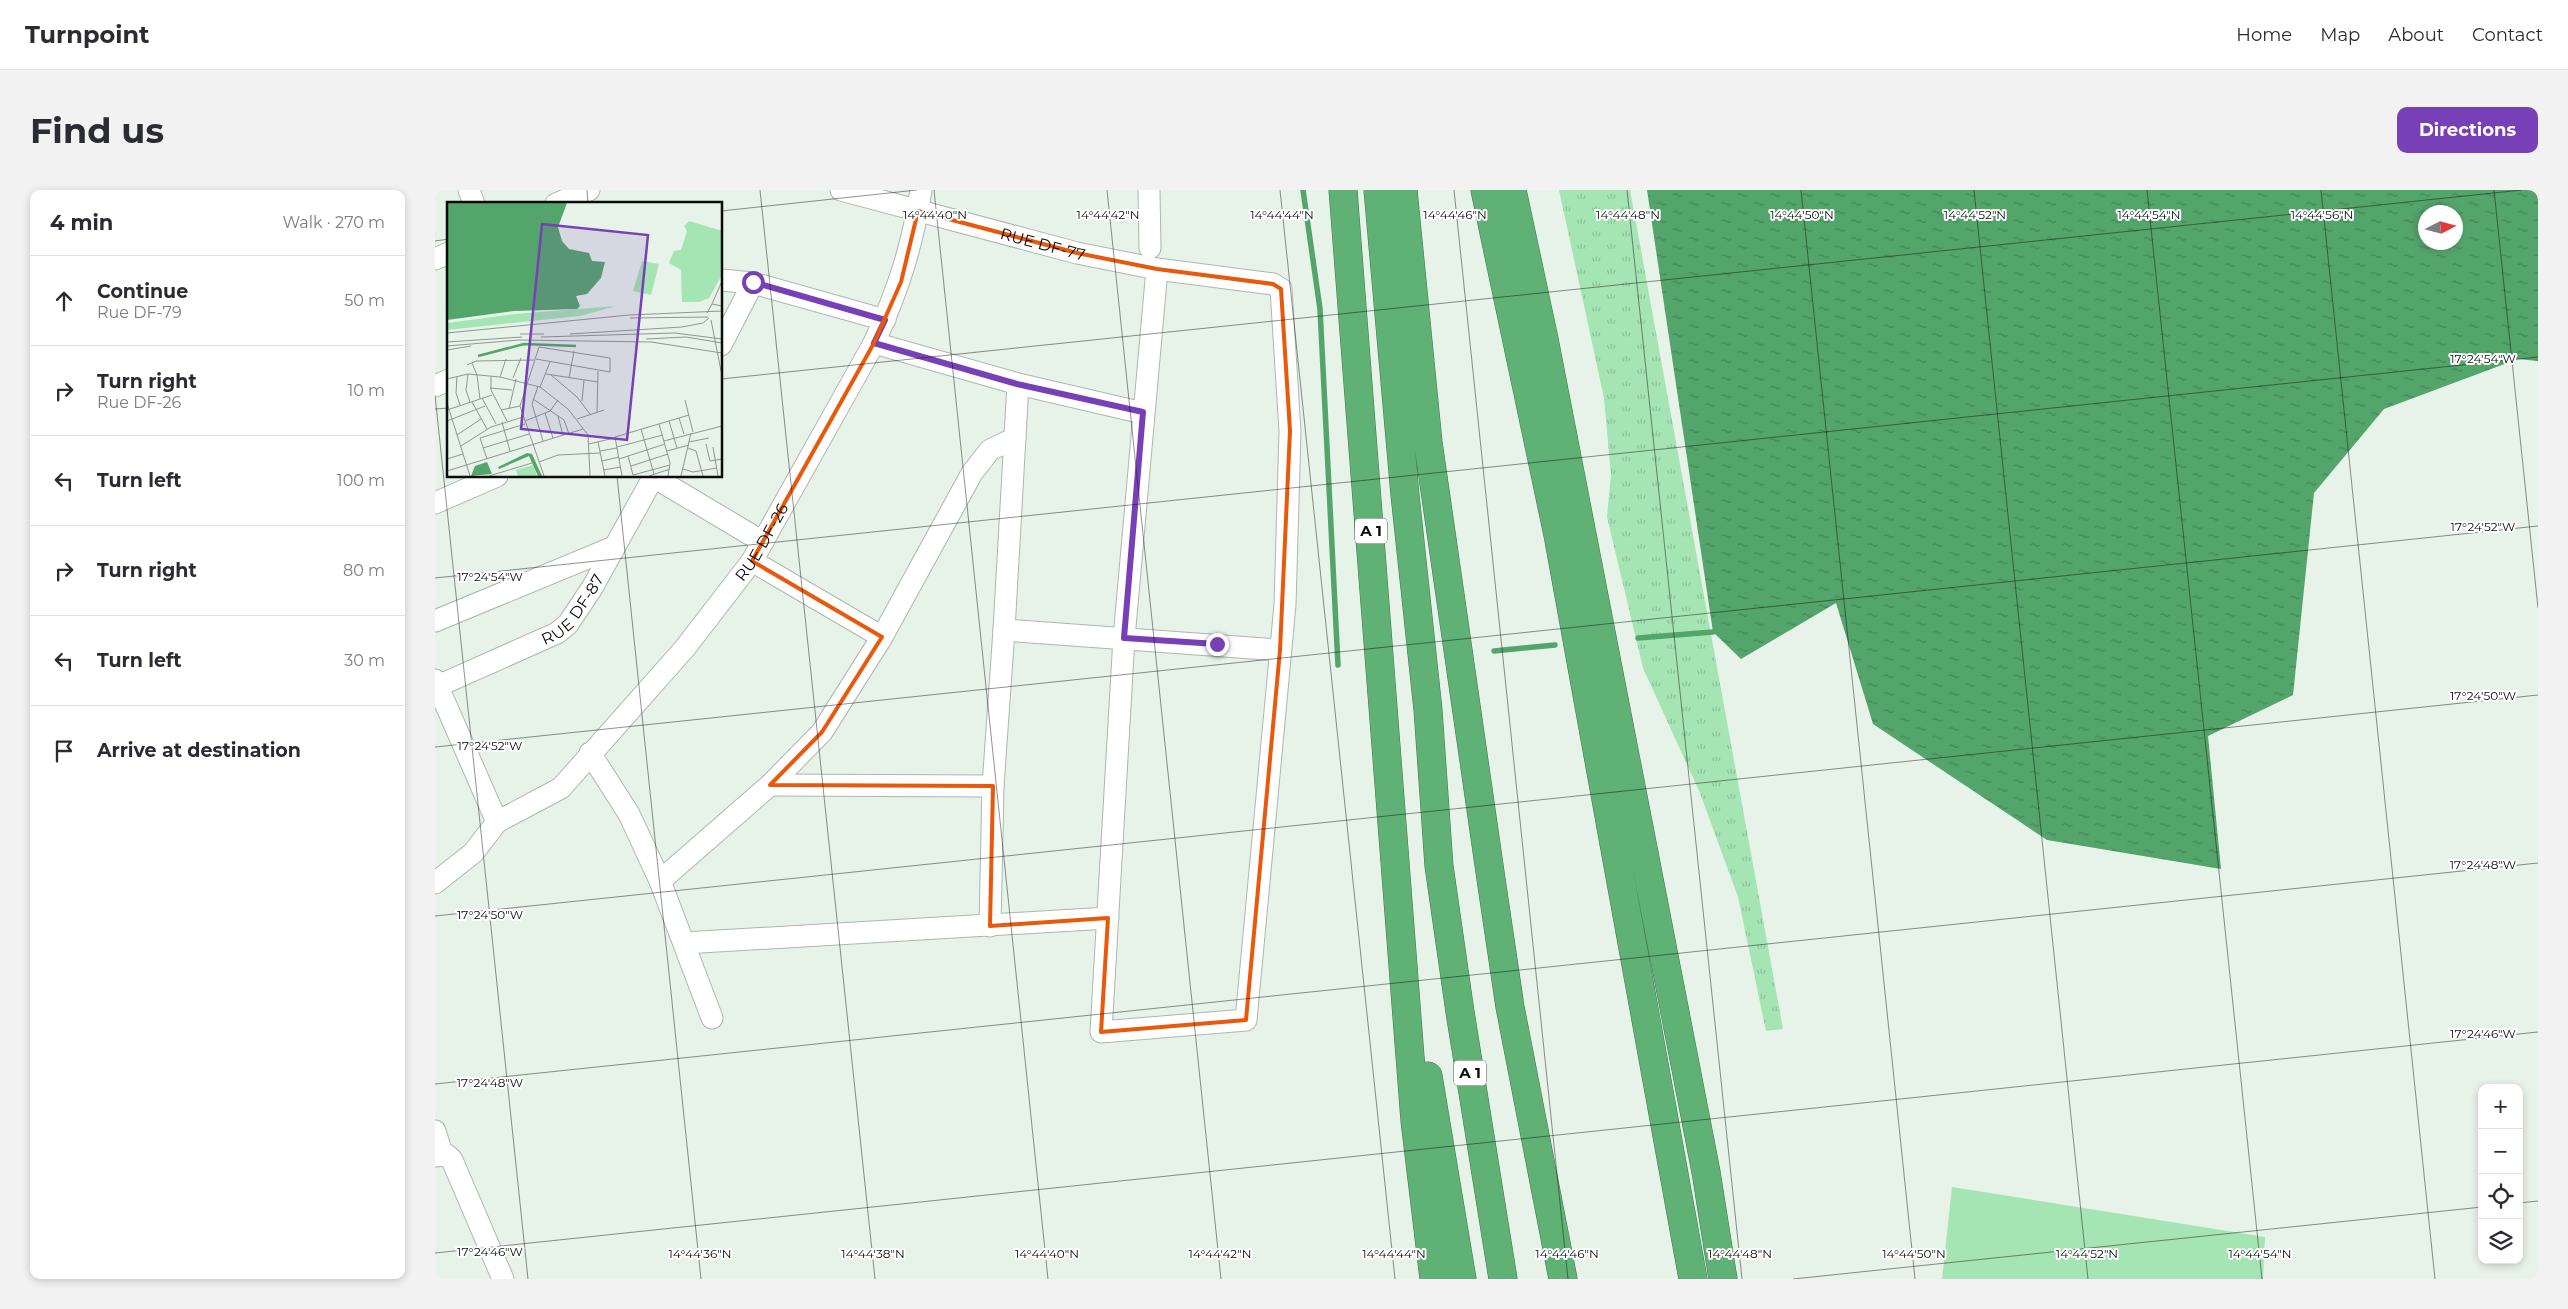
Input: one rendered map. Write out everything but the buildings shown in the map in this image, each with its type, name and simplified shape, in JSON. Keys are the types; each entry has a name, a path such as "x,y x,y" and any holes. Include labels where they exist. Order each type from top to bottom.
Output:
{"highway":[{"name":"A 1","path":"1343,190 1397,872 1462,1279"},
{"name":"A 1","path":"1378,190 1405,495 1428,710 1439,866 1460,1012 1503,1279"},
{"path":"1403,190 1428,442 1491,879 1510,1007 1563,1279"},
{"path":"1485,190 1558,535 1693,1279"},
{"path":"1512,190 1544,340 1706,1172 1723,1279"},
{"path":"1397,872 1415,1121 1434,1279"},
{"path":"1706,1172 1742,1279"},
{"path":"1675,1177 1681,1279"}],"street":[{"path":"469,190 474,202"},
{"path":"556,199 589,190"},
{"name":"RUE DF-77","path":"841,190 919,200 1077,253 1157,269 1273,284 1281,289 1290,431 1285,604 1280,650"},
{"path":"1149,190 1150,248"},
{"name":"RUE DF-26","path":"497,822 561,788 685,648 752,560 874,343 885,320 901,282 913,240 919,200"},
{"path":"435,259 447,253"},
{"path":"1004,630 1124,638 1280,650 1246,1020 1101,1032 1124,638 1157,269"},
{"path":"723,280 753,282 885,320"},
{"path":"723,341 753,282"},
{"path":"874,343 1017,384 1143,412"},
{"path":"435,386 447,381"},
{"path":"990,926 993,786 1004,630 1017,384"},
{"path":"660,881 770,785 822,732 882,637 981,460 991,450 1015,438"},
{"path":"435,503 492,478"},
{"name":"RUE DF-87","path":"436,683 557,633 568,624 588,596 652,478"},
{"path":"655,478 763,542"},
{"path":"435,621 614,547"},
{"path":"752,560 882,637"},
{"path":"435,883 473,853 497,822 436,683"},
{"path":"590,754 629,814 660,881 712,1018"},
{"path":"770,785 993,786"},
{"path":"684,943 1108,918"},
{"path":"435,1131 441,1155 452,1160 503,1279"}],"highlighted area":[{"path":"918,211 1077,253 1157,269 1273,284 1281,289 1290,431 1280,650 1246,1020 1101,1032 1108,918 990,926 993,786 770,785 822,732 882,637 752,561 874,343 901,282"}],"green space":[{"path":"1559,190 1630,190 1783,1029 1766,1031 1738,897 1700,793 1643,668 1607,517 1611,475 1604,398"},
{"path":"1952,1187 2265,1237 2263,1279 1942,1279"}],"water":[{"path":"1647,190 2538,190 2538,361 2518,359 2384,409 2314,493 2293,695 2208,736 2221,869 2047,840 1873,724 1836,603 1741,659 1713,632"}],"waterway":[{"path":"1303,190 1320,309 1338,665"},
{"path":"1638,638 1713,632"},
{"path":"1494,651 1555,645"}],"route":[{"path":"753,282 885,320 874,343 1017,384 1143,412 1124,638 1217,644"}]}
